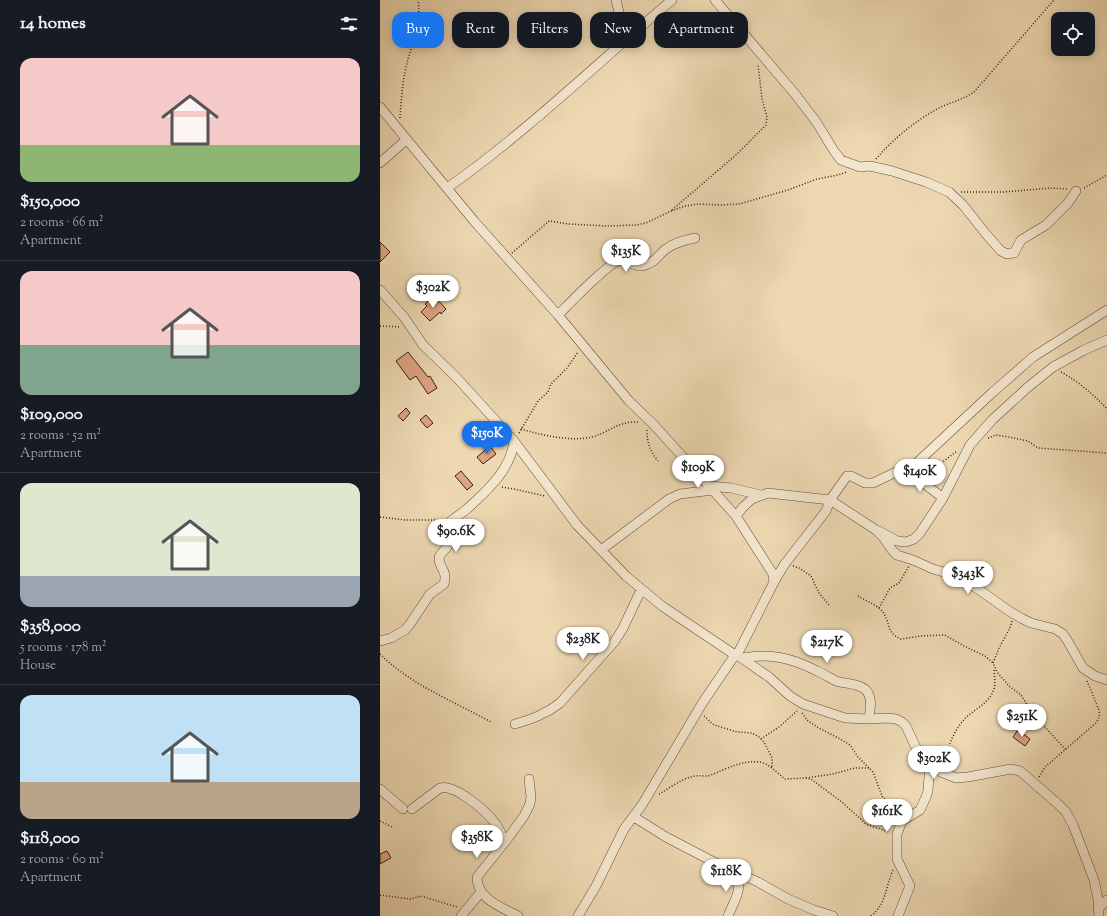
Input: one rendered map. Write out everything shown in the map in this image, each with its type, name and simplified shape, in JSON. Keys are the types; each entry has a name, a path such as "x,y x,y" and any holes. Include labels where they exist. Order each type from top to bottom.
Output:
{"street":[{"path":"616,0 619,12"},
{"path":"646,21 672,0"},
{"path":"714,0 784,80 817,123 841,160 860,167 870,166 886,169 938,186 949,192 963,205 1001,252 1014,254 1019,243 1024,238 1046,225 1068,203 1076,191"},
{"path":"447,188 486,159 617,48"},
{"path":"380,107 474,221 558,315 629,401 654,425 736,516 773,574 774,582"},
{"path":"380,163 406,140"},
{"path":"558,315 583,290 618,261 622,260 635,266 642,266 651,263 666,249 682,241 695,238"},
{"path":"380,290 404,317 423,345 457,378 514,441 577,525 641,590 662,606 769,678 801,705 845,718 887,718 896,719 904,723 918,752 941,772 956,778 1011,769 1020,771 1034,783 1066,812 1073,825 1094,880 1098,899 1098,913"},
{"path":"910,472 993,392 1033,357 1107,310"},
{"path":"736,516 752,499 768,493 830,500 876,530 897,540 906,542 914,539 920,533 943,498 970,445 992,420 1027,388 1053,367 1084,350 1107,340"},
{"path":"380,641 391,638 405,630 430,594 444,584 446,577 445,572 439,559 449,543 449,526 451,521 467,510 492,485 509,462 514,441"},
{"path":"578,916 596,886 624,829 642,805 698,711 738,656 774,582 784,565 826,511 830,500 848,476 865,483 873,483 896,472 910,472 943,498"},
{"path":"601,550 668,499 680,494 712,488 731,488 761,495"},
{"path":"876,530 895,553 933,569 954,575 978,589 1013,614 1031,623 1055,629 1063,634 1083,668 1095,676 1107,680"},
{"path":"515,724 545,713 560,703 615,641 623,628 641,590"},
{"path":"738,656 759,655 791,660 817,670 838,682 862,688 868,693 871,700 869,719"},
{"path":"898,916 910,885 898,859 897,834 899,827 905,818 920,810 928,791 930,763"},
{"path":"518,916 485,897 477,882 477,877 524,816 530,804 531,797 529,779"},
{"path":"380,788 408,809 440,788 451,788 461,794 494,822 505,842"},
{"path":"634,817 666,837 758,882 788,899 833,916"},
{"path":"728,916 739,885 738,879 732,870"},
{"path":"464,912 481,892"},
{"path":"1098,913 1107,900"}],"path":[{"path":"400,132 405,72 418,25 418,0"},
{"path":"870,166 885,148 899,135 922,118 938,108 968,96 974,92 1054,0"},
{"path":"671,211 737,154 766,125 767,117 762,99 755,48"},
{"path":"506,258 540,227 549,221 569,224 607,226 636,225 658,218 685,206 699,204 739,204 788,190 817,179 838,175 860,167"},
{"path":"949,192 1004,192 1051,188 1062,188 1076,191 1107,175"},
{"path":"380,326 411,328"},
{"path":"514,441 538,401 548,392 551,384 571,363 582,345"},
{"path":"1053,367 1074,379 1093,394 1107,409"},
{"path":"521,429 548,436 583,438 593,436 618,424 639,422"},
{"path":"648,430 649,448 658,461"},
{"path":"910,472 932,469 962,448 996,435 1028,441 1038,448 1107,453"},
{"path":"492,485 538,494 558,501"},
{"path":"380,517 405,520 451,521"},
{"path":"878,608 890,588 899,583 913,560"},
{"path":"784,565 800,568 811,576 819,594 829,605"},
{"path":"858,596 878,608 884,614 892,633 898,638 945,635 985,656 993,663 997,672 1009,686 1020,695 1033,714 1066,750"},
{"path":"993,663 1010,628 1013,614"},
{"path":"380,654 398,671 409,678 454,704 491,722"},
{"path":"941,772 949,746 958,726 963,720 989,699 993,691 995,666"},
{"path":"1034,783 1045,767 1096,723 1100,715 1083,668"},
{"path":"761,739 779,727 801,705 804,716 817,727 850,745 858,757 873,772 882,796 886,801 900,811 905,818"},
{"path":"698,711 714,725 737,732 752,733 761,739 772,758 772,768"},
{"path":"655,796 688,778 695,776 705,777 732,766 753,762 760,762 772,768 785,778 806,778 833,774 854,768 869,768"},
{"path":"806,778 811,779 866,824 897,834"},
{"path":"380,821 392,827"},
{"path":"871,916 880,908 884,900 889,880 898,859"},
{"path":"380,895 410,900 421,896 464,912"}],"building":[{"path":"380,242 390,252 380,262"},
{"path":"435,297 446,309 430,321 421,312 427,306 425,304 430,299 431,301"},
{"path":"408,352 428,377 430,376 437,388 428,394 416,376 410,380 396,361"},
{"path":"406,408 410,413 403,421 398,416"},
{"path":"426,415 433,423 427,428 420,420"},
{"path":"490,446 496,454 483,464 477,457"},
{"path":"461,471 473,485 467,490 455,476"},
{"path":"1018,730 1030,739 1025,746 1013,737"},
{"path":"387,851 391,858 380,864 380,854"}]}
